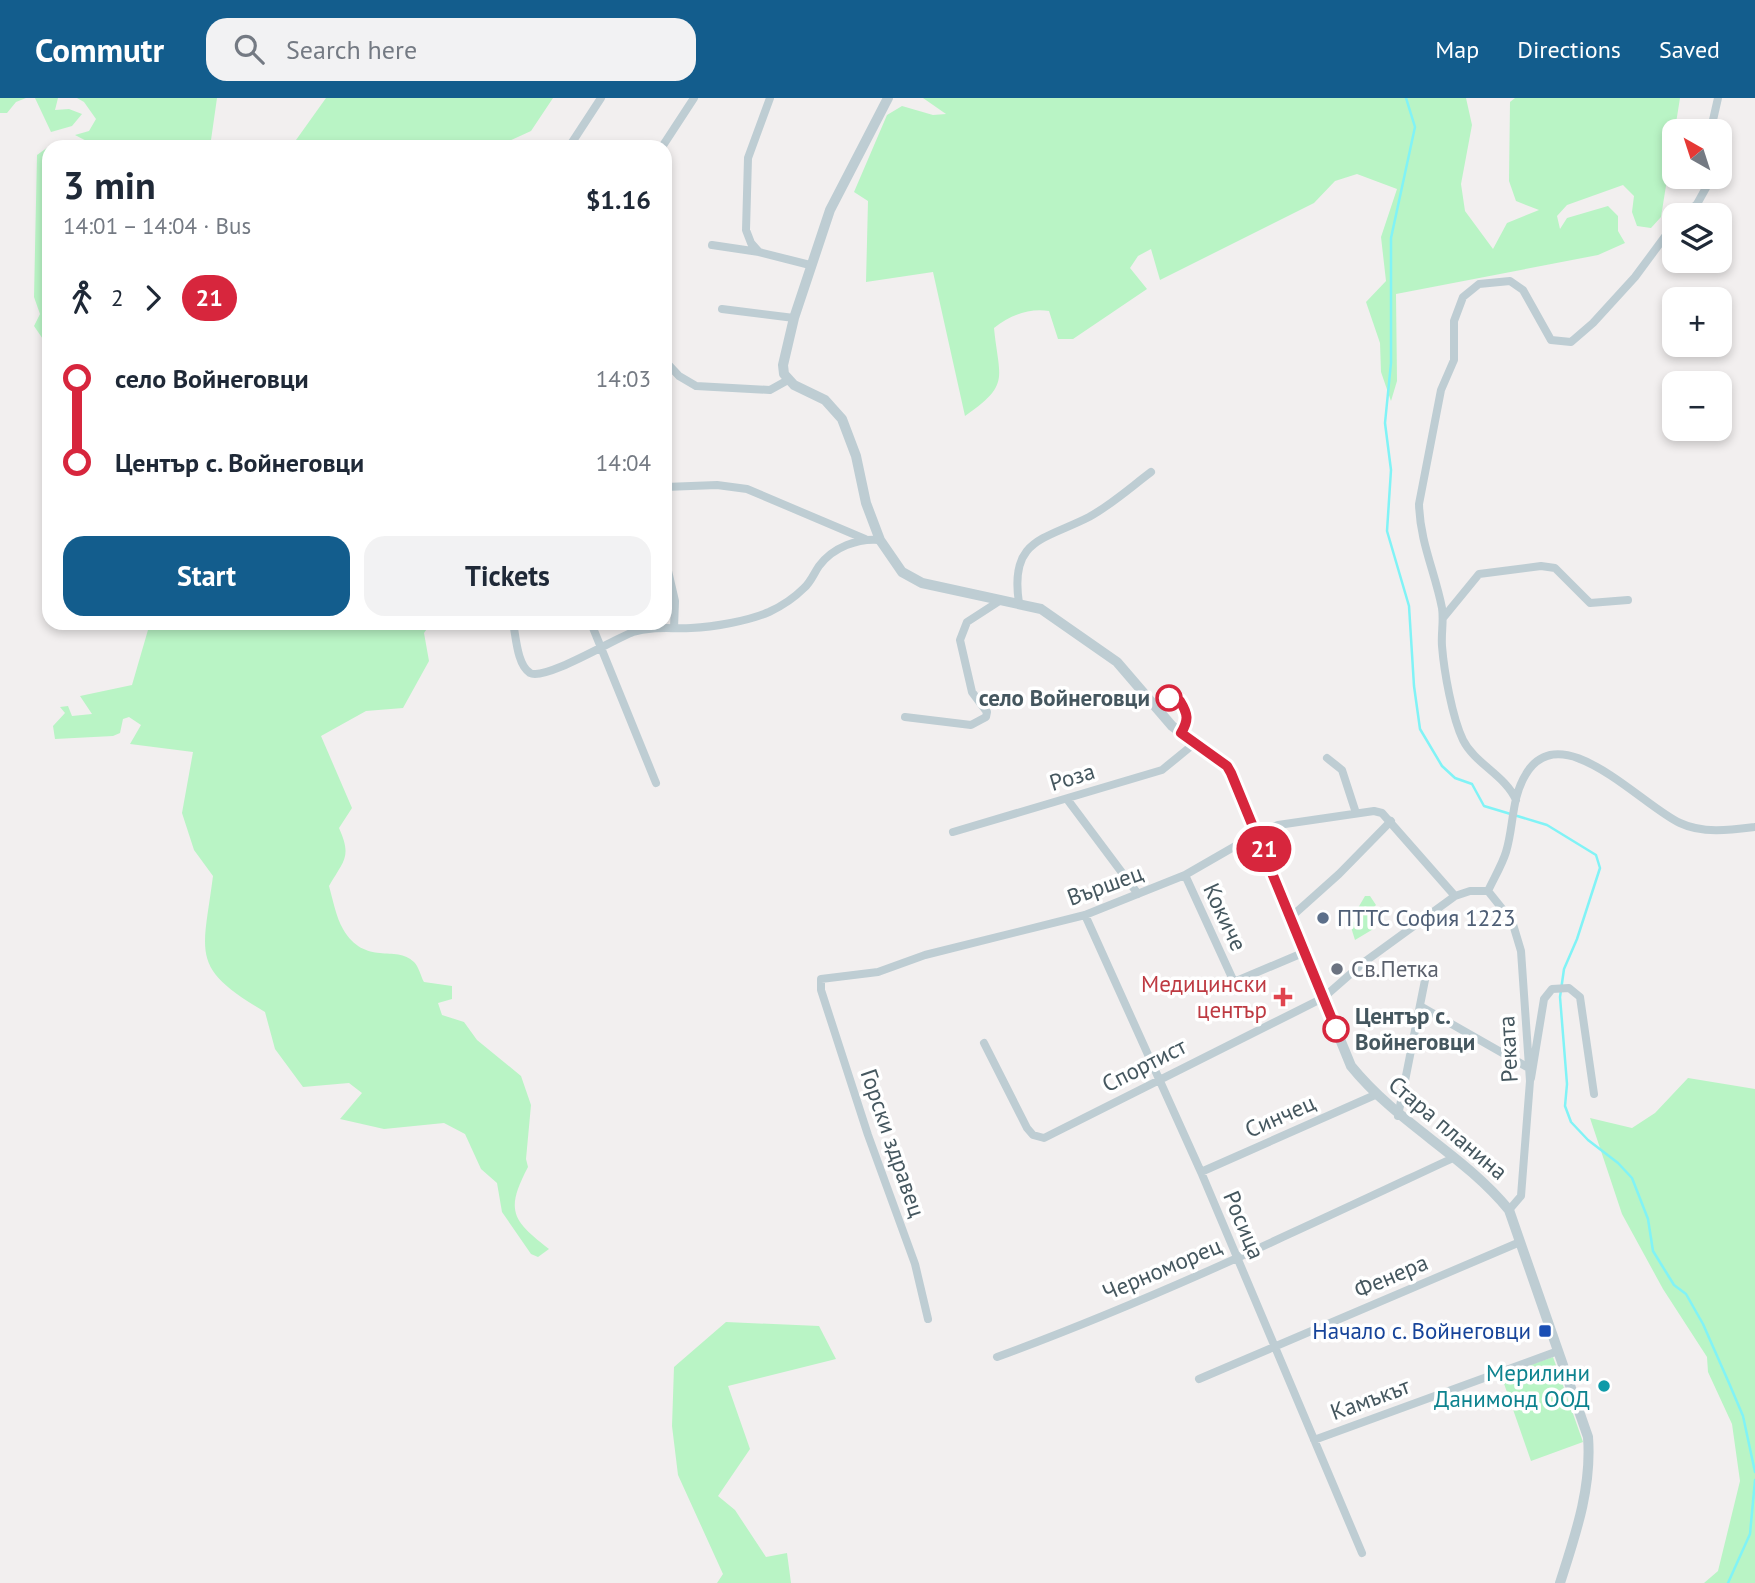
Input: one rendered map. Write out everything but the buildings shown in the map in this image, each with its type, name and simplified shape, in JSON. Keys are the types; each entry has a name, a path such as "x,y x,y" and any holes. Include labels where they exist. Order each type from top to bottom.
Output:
{"street":[{"path":"574,140 601,98"},
{"path":"667,140 694,98"},
{"path":"759,252 751,243 746,230 748,159 770,98"},
{"path":"1713,119 1718,98"},
{"path":"672,368 696,386 770,390 788,380 783,365 793,318 810,265 845,176 886,99"},
{"path":"1516,800 1507,786 1473,754 1462,738 1444,665 1443,619 1429,568 1419,504 1441,390 1454,360 1454,321 1463,297 1479,284 1510,281 1522,290 1551,340 1571,342 1593,323 1635,276 1662,240"},
{"path":"712,245 759,252 810,265"},
{"path":"722,309 793,318"},
{"name":"Стара планина","path":"788,380 825,400 842,419 856,456 866,503 880,540 902,572 922,583 1041,609 1117,662 1156,704 1172,726 1227,766 1258,833 1351,1066 1375,1095 1398,1116 1487,1184 1509,1210 1588,1437 1591,1466 1576,1532 1560,1583"},
{"path":"1019,603 1016,573 1028,550 1063,526 1087,518 1107,506 1151,472"},
{"path":"672,487 717,485 747,489 865,539 880,540"},
{"path":"672,588 675,601 674,628 695,628 768,612 807,586 828,557 838,549 865,539"},
{"path":"1443,619 1479,574 1541,566 1555,568 1570,580 1590,603 1628,600"},
{"path":"905,717 971,725 986,717 987,712 972,692 960,640 967,622 1001,600"},
{"path":"515,630 523,665 530,673 537,674 563,667 628,630"},
{"path":"594,630 656,783"},
{"name":"Роза","path":"953,832 1162,770 1195,743"},
{"path":"1488,891 1506,853 1520,784 1536,761 1550,753 1569,753 1591,763 1682,824 1718,830 1755,827"},
{"path":"1327,758 1342,770 1356,813"},
{"path":"1067,799 1138,894"},
{"name":"Вършец","path":"821,979 878,972 925,955 1085,915 1185,876 1258,833 1286,823 1379,811 1391,821"},
{"path":"1291,917 1339,874 1391,821 1455,896"},
{"name":"Кокиче","path":"1185,876 1234,982 1305,952"},
{"name":"Спортист","path":"984,1043 1027,1128 1035,1136 1044,1138 1323,998 1363,963 1455,896 1470,891 1488,891"},
{"name":"Реката","path":"1488,891 1512,921 1521,951 1530,1081 1521,1196 1509,1210"},
{"name":"Росица","path":"1085,915 1201,1172 1362,1553"},
{"path":"1398,1116 1426,975"},
{"name":"Горски здравец","path":"821,979 821,990 854,1094 915,1264 928,1319"},
{"path":"1530,1081 1544,999 1552,989 1569,988 1580,997 1594,1094"},
{"path":"1420,1006 1527,1067"},
{"name":"Синчец","path":"1201,1172 1375,1095"},
{"name":"Черноморец","path":"997,1357 1071,1331 1236,1259 1453,1158"},
{"name":"Фенера","path":"1199,1379 1520,1242"},
{"name":"Камъкът","path":"1314,1440 1558,1351"}],"green space":[{"path":"0,98 26,98 16,102 7,113 0,113"},
{"path":"35,98 58,98 55,110 69,109 82,114 72,126 51,132"},
{"path":"77,98 217,98 211,140 85,140 75,135 89,131 96,119 84,102"},
{"path":"326,98 553,98 531,131 512,140 296,140"},
{"path":"923,98 1466,98 1472,125 1461,184 1465,211 1493,249 1507,223 1539,210 1516,201 1509,181 1510,102 1515,98 1680,98 1677,119 1662,119 1662,189 1665,189 1661,217 1651,228 1637,226 1632,212 1634,196 1623,185 1567,205 1557,216 1560,229 1567,218 1608,206 1618,216 1618,231 1625,243 1598,255 1396,294 1397,381 1391,401 1381,372 1380,343 1366,302 1386,281 1381,237 1397,189 1357,174 1335,181 1314,203 1160,280 1151,249 1138,256 1130,268 1147,289 1073,339 1058,339 1049,311 1027,312 1007,319 994,328 999,370 996,388 965,416 933,272 866,282 868,201 854,192 887,115 902,106 933,115 946,114"},
{"path":"42,151 42,338 34,326 40,314 34,297 37,155"},
{"path":"148,630 426,630 424,633 429,661 403,708 366,711 321,736 352,808 339,828 346,852 329,886 338,919 352,941 370,951 407,957 416,964 424,982 452,986 452,999 438,1003 442,1015 464,1022 477,1040 521,1076 531,1105 526,1159 528,1167 516,1194 515,1205 520,1222 549,1249 538,1257 531,1254 502,1212 497,1183 481,1169 465,1134 444,1123 384,1129 340,1119 362,1093 349,1083 303,1087 275,1049 265,1012 223,983 213,970 207,957 205,942 213,876 194,850 182,813 193,752 130,744 141,725 129,717 123,719 120,733 113,736 55,739 53,726 65,713 60,707 68,706 72,716 92,714 80,696 132,685"},
{"path":"1365,896 1370,896 1376,905 1367,914 1375,928 1355,940 1350,924 1362,917 1358,908"},
{"path":"1688,1078 1755,1089 1755,1583 1704,1583 1718,1571 1740,1481 1732,1424 1708,1372 1707,1357 1663,1289 1622,1214 1590,1118 1632,1128 1655,1113"},
{"path":"726,1322 819,1326 836,1359 728,1386 750,1449 718,1496 735,1510 766,1557 787,1553 791,1583 717,1583 723,1574 678,1475 672,1426 674,1367"},
{"path":"1553,1357 1583,1442 1531,1461 1501,1375"}],"waterway":[{"path":"1406,98 1415,127 1391,238 1391,363 1385,423 1391,470 1387,531 1409,606 1414,686 1420,729 1442,766 1455,778 1472,784 1484,806 1547,825 1596,855 1600,868 1577,939 1564,969 1560,997 1567,1084 1565,1106 1571,1122 1632,1178 1648,1219 1653,1251 1674,1285 1686,1294 1703,1324 1743,1416 1755,1472"},
{"path":"1728,1583 1750,1534 1755,1480"}],"bus line":[{"name":"21","path":"1169,698 1180,701 1187,713 1187,722 1181,733 1227,766 1231,773 1258,833 1336,1029"}],"place":[{"name":"село Войнеговци","path":"1169,698"},
{"name":"ПТТС София 1223","path":"1323,918"},
{"name":"Св.Петка","path":"1337,969"},
{"name":"Медицински център","path":"1283,997"},
{"name":"Център с. Войнеговци","path":"1336,1029"},
{"name":"Начало с. Войнеговци","path":"1545,1331"},
{"name":"Мерилини Данимонд ООД","path":"1604,1386"}]}
